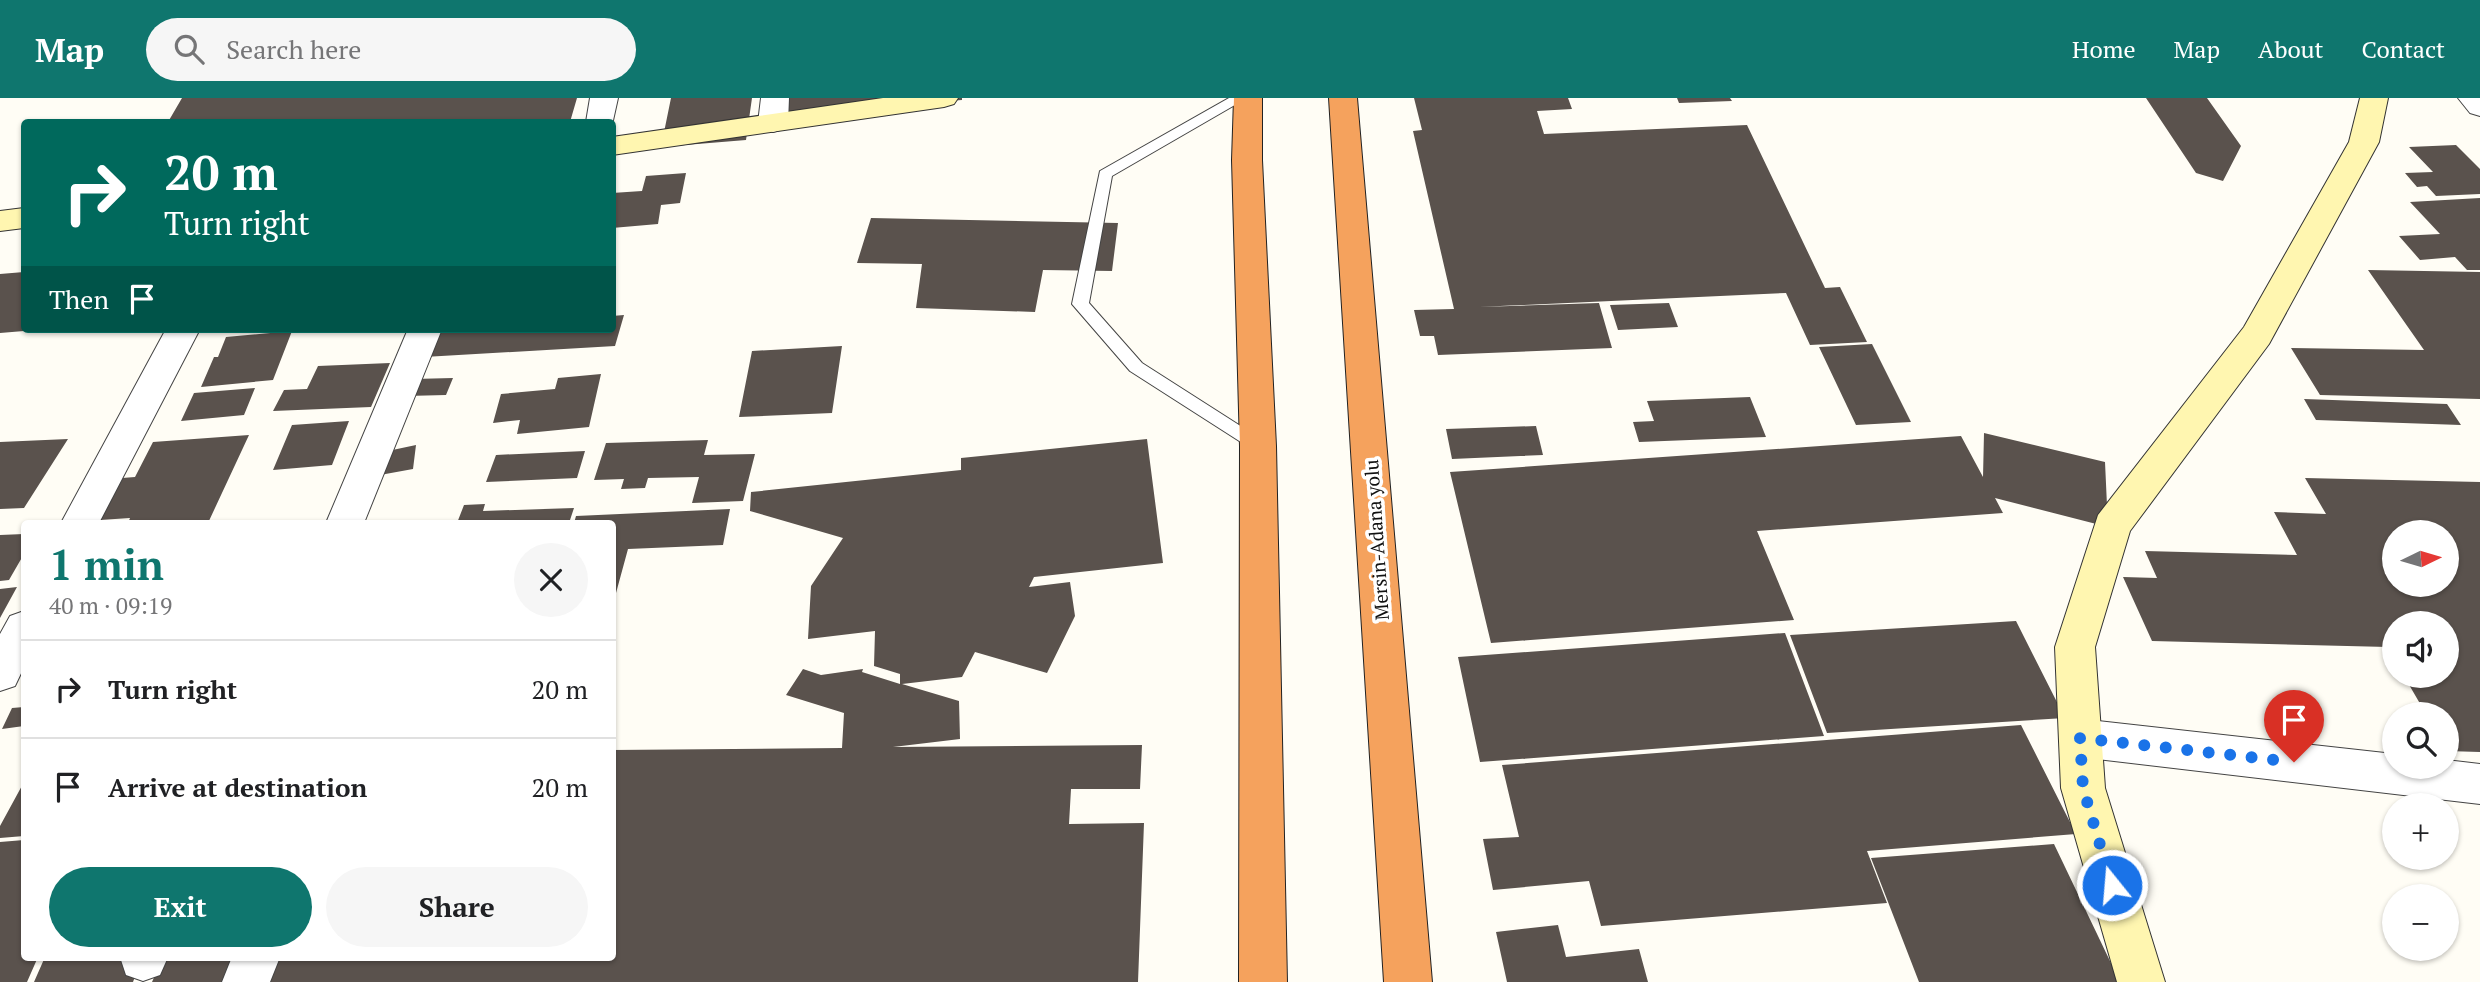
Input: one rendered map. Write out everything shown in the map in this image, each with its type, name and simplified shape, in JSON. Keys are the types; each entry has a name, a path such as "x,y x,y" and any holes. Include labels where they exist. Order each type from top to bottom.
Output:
{"highway":[{"path":"1248,98 1247,160 1258,446 1263,982"},
{"name":"Mersin-Adana yolu","path":"1343,98 1408,982"}],"street":[{"path":"600,119 604,98"},
{"path":"616,145 774,110 943,98"},
{"path":"2141,982 2083,788 2075,647 2112,526 2257,335 2364,142 2374,98"},
{"path":"2472,98 2480,107"},
{"path":"0,221 21,218"},
{"path":"82,520 181,333"},
{"path":"346,520 423,333"},
{"path":"0,674 21,634"},
{"path":"2080,738 2480,784"},
{"path":"246,982 254,961"}],"lane":[{"path":"1240,98 1105,174 1080,304 1136,367 1258,446"}],"building":[{"path":"182,98 577,98 571,119 170,119"},
{"path":"671,98 752,98 746,140 661,147"},
{"path":"788,98 962,98 962,100 788,112"},
{"path":"1414,98 1568,98 1572,109 1537,111 1544,134 1747,125 1825,288 1840,287 1867,342 1810,345 1786,293 1479,307 1599,303 1612,348 1438,355 1434,336 1420,336 1414,310 1454,309 1413,131 1422,130"},
{"path":"1677,98 1730,98 1732,101 1679,103"},
{"path":"2146,98 2207,98 2241,146 2223,181 2196,173"},
{"path":"2456,145 2480,169 2480,194 2436,196 2427,186 2417,187 2405,173 2433,172 2409,147"},
{"path":"686,173 680,203 661,205 658,224 616,228 616,193 642,191 646,176"},
{"path":"2480,198 2480,270 2467,270 2455,257 2420,260 2399,236 2440,234 2410,202"},
{"path":"871,218 1118,223 1112,271 1043,270 1035,312 916,308 922,264 857,263"},
{"path":"2368,270 2480,272 2480,399 2320,395 2291,348 2424,350"},
{"path":"21,272 21,331 0,333 0,274"},
{"path":"1669,303 1678,327 1618,330 1610,305"},
{"path":"624,315 615,346 424,357 434,333 616,333 616,316"},
{"path":"291,333 273,380 201,387 226,337"},
{"path":"1872,344 1911,422 1856,425 1819,347"},
{"path":"842,346 832,413 739,417 752,351"},
{"path":"390,363 371,407 273,411 284,390 307,389 318,366"},
{"path":"601,374 589,427 517,434 520,420 493,423 501,394 555,389 558,378"},
{"path":"453,378 446,395 406,396 413,379"},
{"path":"255,388 244,415 181,421 194,393"},
{"path":"1750,397 1766,437 1639,442 1633,422 1654,421 1647,401"},
{"path":"2304,399 2447,404 2461,425 2316,420"},
{"path":"349,421 332,465 273,470 292,425"},
{"path":"1536,426 1543,455 1452,459 1446,429"},
{"path":"1984,433 2105,462 2108,527 1995,498 2003,513 1757,531 1794,620 1491,643 1450,472 1961,436 1983,477"},
{"path":"249,435 209,520 100,520 122,478 135,477 153,442"},
{"path":"68,439 24,508 0,509 0,442"},
{"path":"1147,439 1163,563 1034,577 1029,587 1070,582 1075,616 1047,673 975,652 962,677 902,684 959,701 960,739 893,747 1142,745 1140,789 1071,789 1069,824 1144,823 1138,982 257,982 266,961 616,961 616,750 842,748 844,713 786,695 803,669 821,675 863,669 862,672 900,684 900,674 874,666 875,631 808,639 811,586 843,538 750,511 751,492 961,470 961,458"},
{"path":"708,440 704,455 755,454 743,501 692,503 699,477 648,478 645,488 621,489 624,479 594,480 606,443"},
{"path":"416,445 413,469 380,475 383,452"},
{"path":"585,451 577,478 486,482 496,455"},
{"path":"2305,478 2480,482 2480,752 2459,751 2459,702 2419,702 2411,688 2459,688 2459,611 2382,611 2382,647 2152,641 2123,577 2157,578 2145,551 2297,555 2274,512 2326,514"},
{"path":"485,504 483,511 574,508 570,520 458,520 464,505"},
{"path":"730,509 723,545 628,549 616,593 616,520 575,520 576,516"},
{"path":"21,534 21,559 9,580 0,581 0,535"},
{"path":"17,587 0,618 0,589"},
{"path":"2016,621 2065,718 1827,733 1790,635"},
{"path":"1785,633 1824,736 1480,762 1458,657"},
{"path":"21,707 21,726 2,729 12,708"},
{"path":"2021,725 2076,834 1867,851 1887,903 1601,926 1589,881 1493,890 1483,839 1519,837 1502,765"},
{"path":"21,788 21,836 0,838 0,826"},
{"path":"21,840 21,961 36,961 27,982 0,982 0,842"},
{"path":"2054,844 2120,982 1919,982 1871,858"},
{"path":"1558,925 1566,957 1639,949 1648,982 1507,982 1496,932"},
{"path":"43,961 141,961 133,982 34,982"},
{"path":"161,961 239,961 231,982 152,982"}],"route":[{"path":"2112,885 2083,788 2080,738 2294,762"}]}
